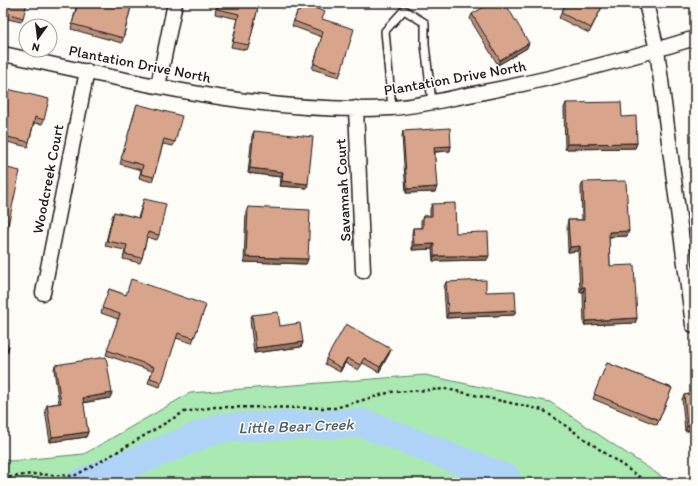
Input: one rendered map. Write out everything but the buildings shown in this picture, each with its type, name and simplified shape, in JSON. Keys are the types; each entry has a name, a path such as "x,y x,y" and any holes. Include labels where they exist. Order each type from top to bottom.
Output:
{"street":[{"path":"158,86 175,3"},
{"path":"646,3 657,50 693,325"},
{"name":"Plantation Drive North","path":"3,54 158,86 252,102 307,107 392,108 432,102 529,83 657,50 695,38"},
{"name":"Woodcreek Court","path":"43,293 87,71"},
{"name":"Savannah Court","path":"356,108 363,271"}],"lane":[{"path":"392,108 385,31 404,10 425,23 432,102"}],"path":[{"path":"3,478 32,474 74,476 184,412 215,407 335,408 391,392 447,389 543,410 648,483"}],"green space":[{"path":"425,375 550,402 671,483 3,483 3,459 11,461 84,454 190,393"}],"waterway":[{"name":"Little Bear Creek","path":"81,483 220,428 363,423 507,479 508,483"}]}
